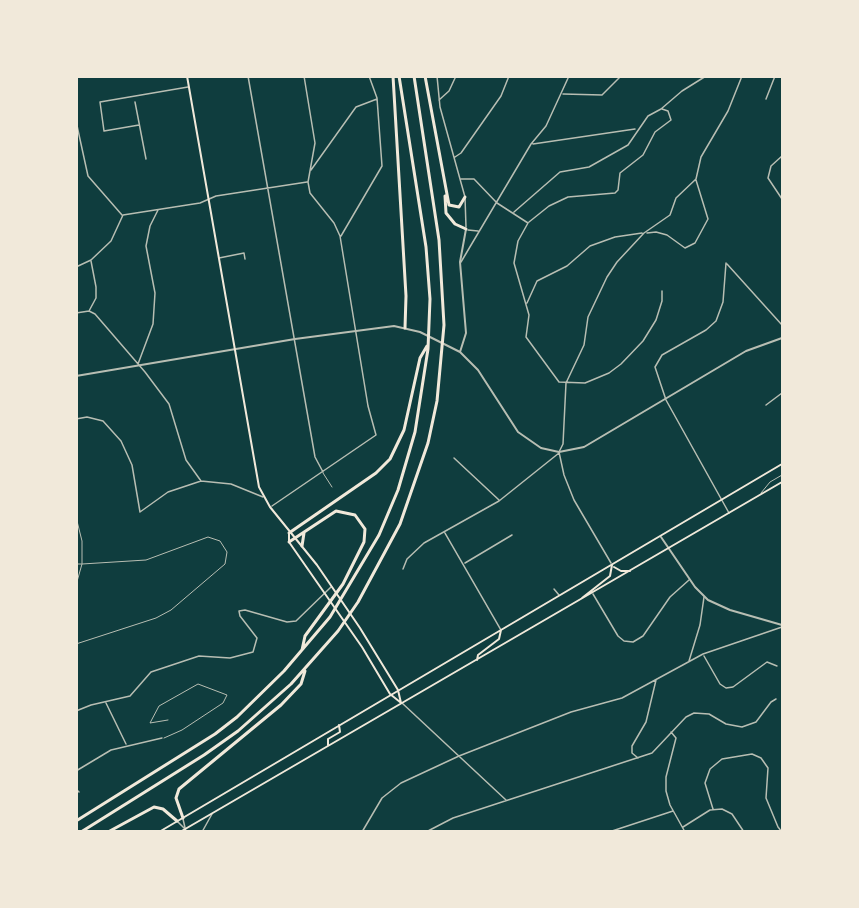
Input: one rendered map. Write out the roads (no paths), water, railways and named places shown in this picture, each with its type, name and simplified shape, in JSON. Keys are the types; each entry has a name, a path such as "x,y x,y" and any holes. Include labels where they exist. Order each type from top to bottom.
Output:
{"highway":[{"path":"393,76 406,296 405,328"},
{"path":"76,821 215,734 237,717 302,652 330,617 348,591 379,535 405,470 419,410 429,319 426,246 399,76"},
{"path":"81,831 221,743 265,709 306,670 338,631 388,550 419,474 437,401 444,325 439,240 414,76"},
{"path":"425,76 445,193 446,213 455,224 466,230"},
{"path":"445,193 449,205 453,207 462,205 465,197"},
{"path":"289,533 376,473 390,459 404,430 420,358 427,347"},
{"path":"289,542 336,511 350,512 360,519 365,529 364,542 343,585 305,636 302,652"},
{"path":"302,546 304,532"},
{"path":"183,818 176,798 179,789 281,705 301,684 306,670"},
{"path":"108,831 154,807 163,809 177,821"}],"main road":[{"path":"188,76 233,349 255,472 263,497 289,533 296,537 332,587 398,690 401,703"},
{"path":"159,831 783,464"},
{"path":"180,831 783,482"},
{"path":"289,533 289,542 325,592 390,694 401,703"},
{"path":"612,565 621,571 633,570"},
{"path":"577,602 610,576 612,565"},
{"path":"477,661 478,655 499,639 501,630"},
{"path":"328,745 328,739 340,732 338,725"}],"street":[{"path":"248,76 266,189 315,457 323,473"},
{"path":"270,507 376,435 368,406 340,237 334,223 310,193 310,171 315,143 304,76"},
{"path":"340,237 379,173 383,158 377,98 369,76"},
{"path":"437,76 439,101 465,197 466,230 460,262 466,333 460,352"},
{"path":"439,101 449,92 456,76"},
{"path":"454,157 461,153 501,96 509,76"},
{"path":"460,262 531,144 546,126 569,76"},
{"path":"562,94 602,95 621,76"},
{"path":"513,213 560,172 589,167 628,145 636,129 648,116 706,76"},
{"path":"527,304 537,281 567,266 590,246 615,237 656,232 667,235 684,248 695,243 708,219 696,179 701,157 728,111 742,76"},
{"path":"766,99 774,76"},
{"path":"139,125 104,131 100,102 189,87"},
{"path":"310,171 356,107 377,98"},
{"path":"135,102 146,159"},
{"path":"661,109 668,111 671,120 651,136 644,155 620,173 618,190 615,193 568,197 549,206 528,223 518,241 514,263 529,315 526,337 538,351 553,376 566,383 596,380 621,364 643,341 656,320 662,301 662,291"},
{"path":"76,121 88,176 123,215"},
{"path":"531,144 636,129"},
{"path":"783,156 771,166 768,177 783,199"},
{"path":"461,179 474,178 496,203 528,223"},
{"path":"403,569 414,551 499,501 559,452 563,444 566,383 584,345 588,317 608,277 617,262 644,233 670,215 676,198 696,179"},
{"path":"123,215 309,182"},
{"path":"138,365 153,324 155,293 146,246 150,226 158,210"},
{"path":"76,267 91,260 111,241 123,215"},
{"path":"466,230 479,231"},
{"path":"218,258 244,253 245,259"},
{"path":"89,311 97,293 91,260"},
{"path":"729,514 666,400 655,364 662,355 706,330 716,321 723,302 726,263 783,325"},
{"path":"76,313 89,311 95,314 169,404 186,460 201,482"},
{"path":"76,376 382,326 405,328 420,332 460,352 478,370 518,432 541,448 559,452 584,447 746,351 783,338"},
{"path":"766,405 783,393"},
{"path":"76,419 87,417 103,422 121,441 132,465 140,512 168,492 201,482 231,484 263,497"},
{"path":"559,452 564,475 573,498 612,565"},
{"path":"454,458 499,501"},
{"path":"444,532 501,630"},
{"path":"464,563 512,535"},
{"path":"661,537 704,597 723,608 783,626"},
{"path":"593,593 618,636 624,641 633,642 644,636 670,597 690,580"},
{"path":"76,711 130,696 152,672 199,656 230,658 253,652 257,638 240,616 242,610 287,622 296,621 332,587"},
{"path":"554,589 559,596"},
{"path":"689,662 700,625 704,597"},
{"path":"362,831 377,804 395,787 459,756 571,712 622,698 703,654 783,626"},
{"path":"703,654 720,684 726,688 733,687 767,662 777,666"},
{"path":"638,758 632,753 632,746 646,722 656,680"},
{"path":"426,831 453,818 652,753 686,717 700,712 709,714 731,726 748,726 763,716 771,702 776,699"},
{"path":"105,702 126,745"},
{"path":"401,703 507,800"},
{"path":"671,732 676,738 665,784 673,811 685,831"},
{"path":"76,771 111,750 162,738"},
{"path":"713,809 705,783 710,769 722,759 752,754 764,760 768,768 766,798 778,827 782,831"},
{"path":"76,789 79,792"},
{"path":"682,827 713,809 729,812 744,831"},
{"path":"609,831 673,811"},
{"path":"202,831 213,812"},
{"path":"183,818 185,830"},
{"path":"177,821 185,830"}],"lane":[{"path":"323,473 332,487"},
{"path":"758,497 770,482 783,475"},
{"path":"76,517 82,541 82,564 76,585"},
{"path":"76,564 146,560 208,537 223,544 227,556 225,564 220,569 165,614 76,644"},
{"path":"162,738 182,730 223,703 227,695 198,684 159,706 150,723 168,720"}]}
